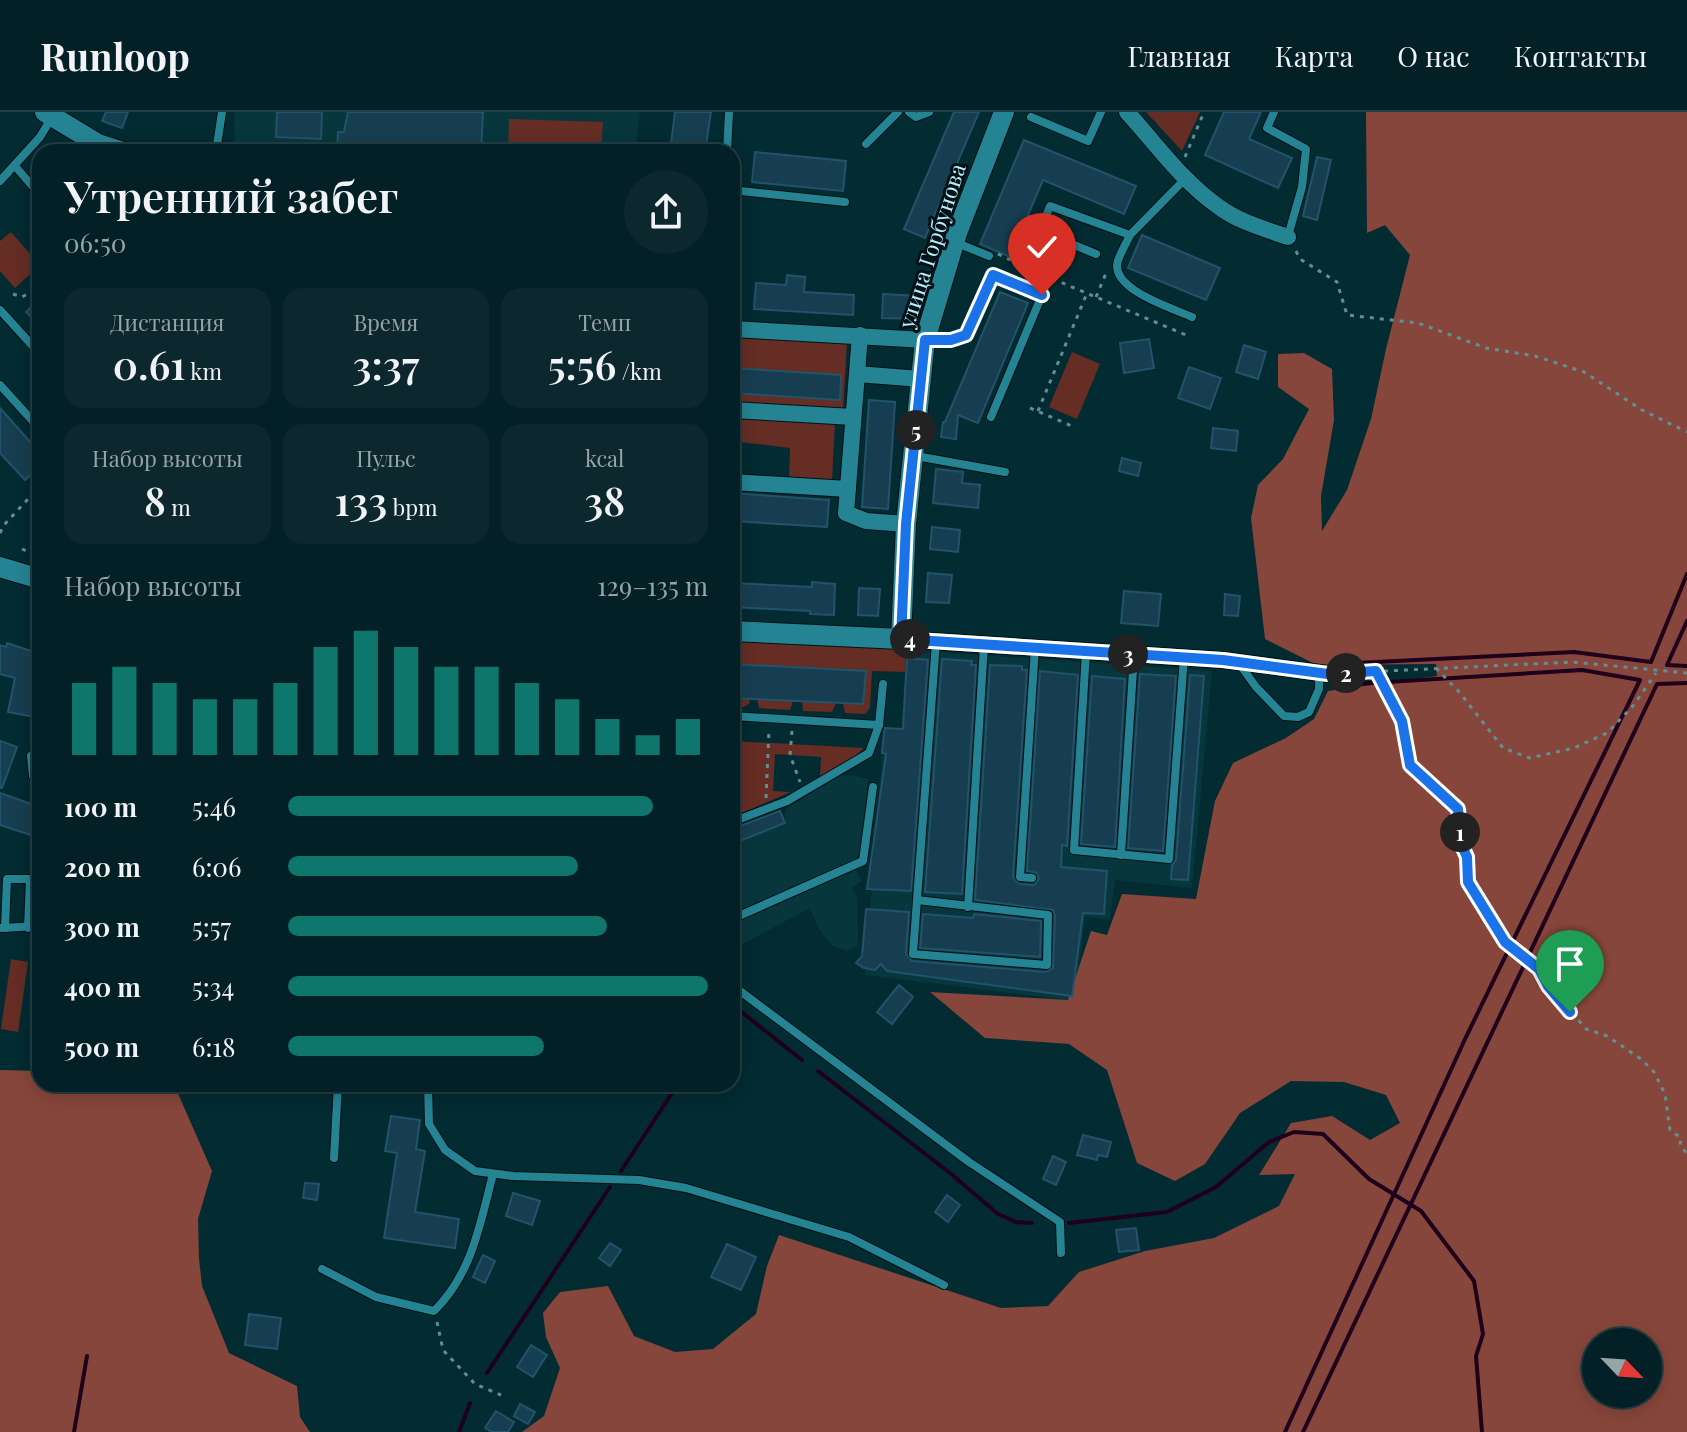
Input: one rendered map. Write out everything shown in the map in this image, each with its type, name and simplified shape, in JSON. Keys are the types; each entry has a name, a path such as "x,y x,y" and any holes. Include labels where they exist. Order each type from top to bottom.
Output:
{"street":[{"name":"улица Горбунова","path":"901,639 906,524 925,340 954,242 1004,112"},
{"path":"1127,112 1185,179 1220,209 1253,226 1288,237"},
{"path":"48,114 98,144"},
{"path":"740,329 925,340"},
{"path":"860,335 846,513 866,521 906,524"},
{"path":"857,374 921,379"},
{"path":"740,410 853,417"},
{"path":"740,482 848,489"},
{"path":"0,567 32,577"},
{"path":"740,631 1184,657 1323,673"}],"lane":[{"path":"217,144 222,112"},
{"path":"727,144 729,112"},
{"path":"866,144 898,112"},
{"path":"909,112 916,117 929,112"},
{"path":"1031,117 1088,141 1101,112"},
{"path":"1274,112 1267,128 1306,149 1302,187 1288,237"},
{"path":"34,144 40,137 48,114"},
{"path":"0,181 32,146"},
{"path":"15,166 32,186"},
{"path":"1185,179 1130,235 1117,264 1120,278 1138,293 1192,317"},
{"path":"740,191 845,202"},
{"path":"1025,268 1050,206 1130,235"},
{"path":"1040,231 1096,254"},
{"path":"954,242 989,253"},
{"path":"925,340 951,340 966,335 993,275 1042,295 991,417"},
{"path":"0,310 32,345"},
{"path":"0,385 32,420"},
{"path":"913,456 1005,472"},
{"path":"917,900 1048,915 1047,965 913,954 936,641"},
{"path":"968,907 984,644"},
{"path":"1032,878 1020,877 1035,648"},
{"path":"1086,651 1074,850 1169,859 1184,657"},
{"path":"1121,855 1134,654"},
{"path":"1238,662 1256,687 1284,716 1298,717 1309,712 1323,673"},
{"path":"740,819 803,792 869,753 879,725 883,684"},
{"path":"740,716 879,725"},
{"path":"31,756 32,766"},
{"path":"740,915 863,861 873,787"},
{"path":"28,928 30,879 7,879 3,928 28,928 32,927"},
{"path":"740,991 969,1162 1060,1222 1061,1253"},
{"path":"334,1158 338,1092"},
{"path":"428,1092 429,1124 445,1150 475,1171 639,1180 686,1188 849,1237 944,1285"},
{"path":"322,1269 376,1297 434,1311 463,1274 493,1174"}],"path":[{"path":"1184,159 1204,112"},
{"path":"1288,237 1300,259 1337,282 1347,315 1418,323 1486,348 1535,356 1584,372 1642,410 1687,432"},
{"path":"989,253 1186,335"},
{"path":"13,294 22,297 32,291"},
{"path":"1038,411 1087,293"},
{"path":"1030,408 1072,426"},
{"path":"0,533 32,495"},
{"path":"22,549 32,553"},
{"path":"1323,673 1572,662 1687,673"},
{"path":"1436,668 1503,748 1530,758 1574,748 1607,733 1633,706 1657,671"},
{"path":"1376,671 1402,721 1410,765 1458,809 1461,844 1467,857 1468,882 1493,924 1505,942 1539,969 1548,986 1586,1029 1607,1036 1641,1059 1654,1072 1665,1094 1670,1130 1681,1138 1680,1145 1687,1154"},
{"path":"765,810 770,718"},
{"path":"792,719 790,755 803,792"},
{"path":"434,1311 443,1350 475,1384 501,1395"}],"shaded area":[{"path":"235,112 640,112 636,144 234,144"},
{"path":"1146,112 1200,112 1182,151"},
{"path":"1366,112 1687,112 1687,1432 522,1432 544,1416 560,1368 546,1337 543,1313 560,1292 608,1286 634,1336 675,1352 713,1349 756,1314 767,1266 779,1235 1001,1308 1048,1306 1079,1272 1145,1251 1214,1238 1279,1206 1295,1174 1259,1175 1291,1123 1332,1116 1370,1140 1400,1123 1386,1095 1344,1082 1291,1081 1240,1113 1205,1164 1175,1181 1137,1163 1107,1070 1069,1044 985,1038 930,992 1068,1000 1091,931 1107,935 1122,894 1196,899 1215,801 1233,763 1286,738 1314,719 1328,691 1437,676 1436,664 1317,665 1265,639 1251,518 1258,485 1283,459 1309,409 1278,387 1278,354 1304,353 1332,369 1334,420 1321,496 1322,531 1347,490 1371,419 1410,255 1385,225 1367,233"},
{"path":"509,119 603,122 602,144 508,144"},
{"path":"11,232 32,256 32,272 15,288 0,271 0,241"},
{"path":"740,336 847,343 843,409 740,403 740,394 839,400 841,376 740,369"},
{"path":"1072,352 1100,364 1077,419 1049,407"},
{"path":"740,419 835,421 832,481 789,482 790,448 740,442"},
{"path":"740,637 898,646 906,650 905,672 872,671 870,708 865,714 845,713 843,703 836,703 832,712 803,711 802,701 793,701 790,710 759,708 757,699 750,699 744,707 740,707"},
{"path":"906,650 1212,671 1192,888 1115,880 1110,920 1085,917 1075,1001 865,975 882,756 900,755"},
{"path":"740,741 864,748 820,777 821,757 775,754 773,791 791,792 740,814"},
{"path":"839,776 868,779 861,847 853,866 862,881 852,887 857,897 858,945 848,951 831,945 819,929 810,908 740,946 740,841 785,824 785,810"},
{"path":"11,959 28,962 18,1032 1,1029"},
{"path":"0,1070 32,1071 32,1092 177,1092 212,1171 198,1219 202,1286 229,1353 297,1386 300,1417 310,1432 0,1432"}],"building":[{"path":"106,112 128,112 122,128 102,121"},
{"path":"277,112 322,112 321,139 276,137"},
{"path":"348,112 483,112 481,144 337,144 338,132 344,132"},
{"path":"675,112 711,112 706,144 671,144"},
{"path":"954,112 979,112 925,238 904,229"},
{"path":"1224,112 1261,112 1249,139 1292,158 1278,188 1205,155"},
{"path":"1024,140 1136,186 1124,214 1043,180 1010,257 980,244"},
{"path":"755,152 846,161 843,191 752,182"},
{"path":"1317,157 1331,160 1317,220 1303,216"},
{"path":"1142,235 1220,268 1206,300 1128,268"},
{"path":"787,275 805,277 804,292 854,295 853,315 754,309 756,283 786,285"},
{"path":"1000,292 1028,303 978,423 958,415 956,439 941,437 943,422"},
{"path":"883,294 919,296 918,319 882,318"},
{"path":"1149,339 1154,368 1124,373 1120,343"},
{"path":"1244,345 1266,352 1258,379 1236,372"},
{"path":"1189,367 1221,378 1210,409 1178,398"},
{"path":"740,369 841,375 840,400 740,394"},
{"path":"869,400 895,402 888,509 862,507"},
{"path":"0,408 32,444 32,473 25,480 0,453"},
{"path":"1213,428 1238,431 1236,451 1211,448"},
{"path":"1122,458 1141,463 1138,476 1119,471"},
{"path":"936,469 963,472 962,483 980,485 978,508 933,503"},
{"path":"740,494 829,500 827,527 740,522"},
{"path":"932,527 960,530 958,552 930,549"},
{"path":"928,573 952,575 949,603 926,602"},
{"path":"812,582 835,584 834,615 740,607 740,583 812,587"},
{"path":"859,588 880,589 878,616 858,615"},
{"path":"1124,591 1161,594 1158,626 1121,623"},
{"path":"1225,594 1240,596 1238,616 1224,615"},
{"path":"7,643 32,651 32,716 8,712 15,678 0,674 0,645 6,647"},
{"path":"907,658 928,660 911,891 867,889 886,754 882,753 884,733 885,728 903,729"},
{"path":"942,659 972,661 971,665 976,665 962,894 925,892"},
{"path":"740,664 866,671 863,704 740,698"},
{"path":"990,665 1022,666 1022,670 1027,670 1013,877 1019,884 1034,885 1039,879 1037,873 1027,871 1040,671 1078,675 1067,846 1062,845 1061,867 1107,871 1104,914 1083,913 1072,996 887,971 881,964 875,970 856,963 862,956 866,909 909,912 906,954 912,961 1046,972 1053,968 1053,910 975,900"},
{"path":"1140,674 1176,676 1163,851 1128,848"},
{"path":"1190,675 1204,676 1188,880 1171,879 1172,865 1176,860"},
{"path":"1092,676 1125,679 1115,847 1081,844"},
{"path":"0,741 17,747 2,788 0,788"},
{"path":"0,793 32,804 32,835 0,825"},
{"path":"780,811 785,823 740,841 740,826"},
{"path":"923,914 973,918 974,914 1041,921 1040,957 920,948"},
{"path":"899,985 913,997 892,1024 877,1012"},
{"path":"391,1116 420,1120 416,1149 425,1151 415,1212 459,1219 455,1248 384,1238 397,1153 385,1151"},
{"path":"1083,1135 1111,1142 1107,1157 1098,1155 1097,1160 1077,1155"},
{"path":"1053,1156 1066,1162 1056,1185 1043,1179"},
{"path":"305,1183 319,1184 317,1200 303,1198"},
{"path":"513,1193 540,1201 532,1225 506,1216"},
{"path":"947,1195 960,1205 948,1222 935,1212"},
{"path":"1136,1228 1139,1250 1119,1252 1116,1230"},
{"path":"610,1243 621,1250 610,1266 599,1258"},
{"path":"727,1244 756,1257 741,1290 711,1277"},
{"path":"483,1255 495,1261 485,1283 473,1277"},
{"path":"249,1314 281,1318 277,1349 245,1345"},
{"path":"531,1345 547,1355 533,1377 517,1367"},
{"path":"520,1404 535,1412 528,1424 514,1416"},
{"path":"496,1411 514,1422 508,1432 492,1432 485,1428"}],"waterway":[{"path":"1336,664 1574,652 1651,662 1687,574"},
{"path":"1687,621 1667,665 1687,666"},
{"path":"1285,1432 1466,1037 1640,680 1582,670 1339,685"},
{"path":"1303,1432 1657,684 1687,683"},
{"path":"740,1011 802,1060"},
{"path":"818,1071 998,1214 1016,1222 1032,1223"},
{"path":"621,1171 673,1092"},
{"path":"1069,1223 1167,1212 1216,1187 1269,1142 1294,1132 1323,1134 1369,1179 1421,1211 1474,1281 1483,1334 1476,1356 1482,1432"},
{"path":"487,1373 610,1187"},
{"path":"74,1432 87,1356"},
{"path":"459,1432 470,1403"}],"route":[{"path":"1042,295 993,275 966,335 951,340 925,340 906,524 901,639 1223,660 1328,674 1376,671 1402,721 1410,765 1458,809 1461,844 1467,857 1468,882 1505,942 1539,969 1548,986 1570,1012"}]}
